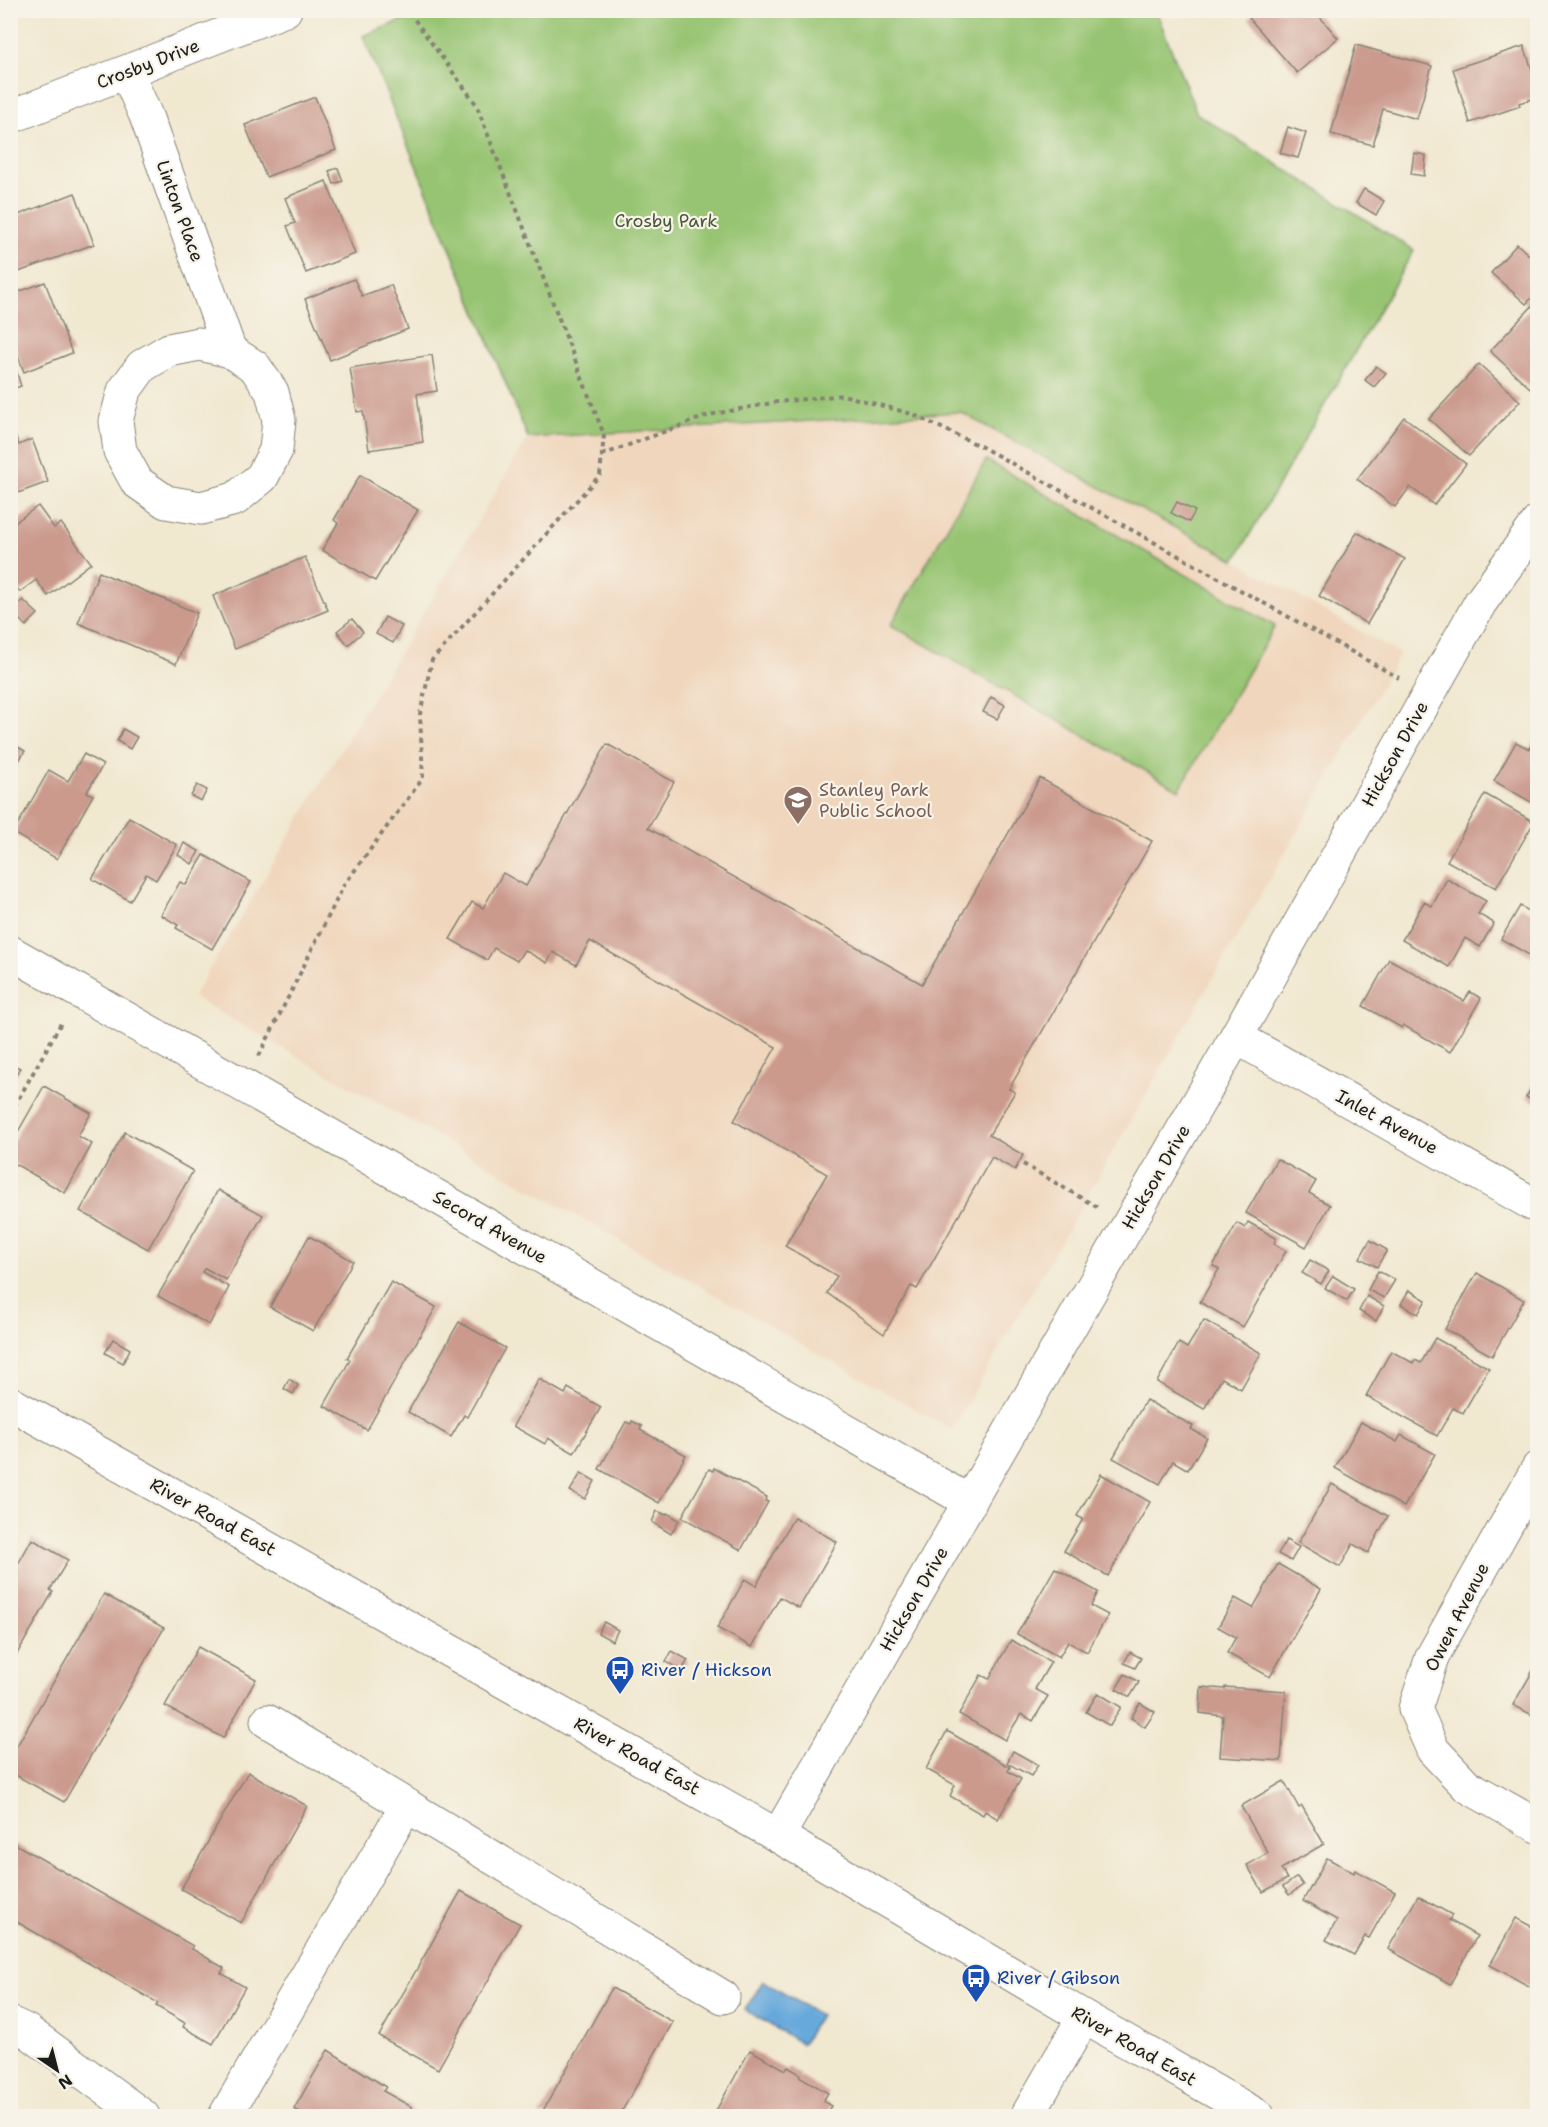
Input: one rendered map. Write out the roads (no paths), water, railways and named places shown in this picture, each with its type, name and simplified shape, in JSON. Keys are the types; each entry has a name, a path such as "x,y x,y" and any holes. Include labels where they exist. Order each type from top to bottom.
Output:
{"street":[{"name":"Crosby Drive","path":"10,117 285,10"},
{"name":"Linton Place","path":"127,73 146,116 230,351"},
{"path":"200,345 230,351 255,367 272,392 279,420 276,450 262,477 235,499 201,508 166,502 137,482 120,451 116,421 124,391 142,366 169,350 200,345"},
{"name":"Hickson Drive","path":"778,1836 1236,1037 1480,603 1538,522"},
{"name":"Secord Avenue","path":"10,952 970,1502"},
{"name":"Inlet Avenue","path":"1236,1037 1538,1208"},
{"name":"River Road East","path":"10,1403 778,1836 1084,2017 1258,2116"},
{"name":"Owen Avenue","path":"1538,1468 1432,1657 1415,1709 1432,1750 1467,1786 1538,1826"},
{"path":"267,1721 723,1997"},
{"path":"225,2116 407,1805"},
{"path":"1027,2116 1084,2017"},
{"path":"10,2023 27,2031 143,2116"}],"water":[{"path":"763,1981 820,2015 802,2044 745,2010"}],"place":[{"name":"Stanley Park Public School","path":"798,826"},
{"name":"River / Hickson","path":"620,1696"},
{"name":"River / Gibson","path":"976,2004"}],"park label":[{"name":"Crosby Park","path":"666,221"}]}
